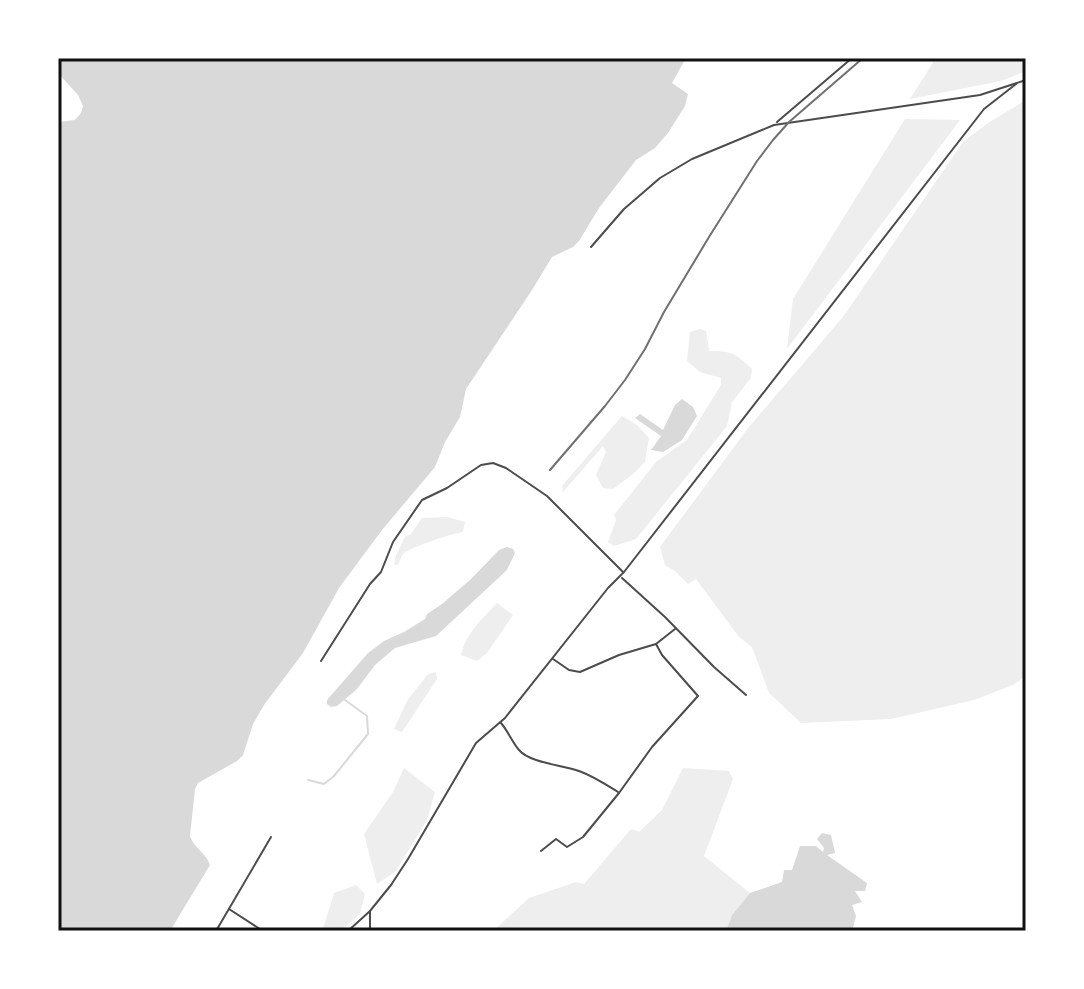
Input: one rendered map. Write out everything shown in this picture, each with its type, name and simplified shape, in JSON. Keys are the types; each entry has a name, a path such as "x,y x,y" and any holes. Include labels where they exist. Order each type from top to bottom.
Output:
{"street":[{"path":"774,125 852,58"},
{"path":"591,247 624,209 660,178 692,159 774,125 980,95 1026,80"},
{"path":"348,931 370,911 391,885 476,743 501,722 624,572 984,109 1016,84"},
{"path":"321,661 370,584 381,572 393,542 422,500 447,488 481,465 493,463 506,468 547,496 624,572"},
{"path":"620,576 746,695"},
{"path":"552,658 569,670 580,672 619,655 656,644 675,629"},
{"path":"541,851 556,839 567,847 583,837 652,747 698,696 656,644"},
{"path":"501,722 518,749 526,755 595,777 619,793"},
{"path":"216,931 271,837"},
{"path":"228,909 263,931"},
{"path":"370,911 370,931"}],"shaded area":[{"path":"58,58 686,58 672,83 688,94 685,106 668,133 655,148 636,160 599,208 579,241 552,257 466,389 460,417 435,467 339,588 303,653 253,724 243,755 198,783 190,836 210,865 170,931 58,931 58,122 75,120 83,106 78,95 58,73"},
{"path":"936,58 1026,58 1026,71 1001,81 910,99"},
{"path":"1026,100 1026,676 1013,685 974,700 891,719 801,723 769,693 752,647 739,637 696,579 688,584 665,565 660,547 748,428 843,317 963,142"},
{"path":"905,119 960,120 787,349 793,299"},
{"path":"706,331 709,351 737,356 752,369 751,378 732,402 727,426 636,539 614,546 608,542 616,520 614,515 657,461 687,440 721,385 721,378 700,372 687,361 690,332"},
{"path":"682,399 693,407 697,416 682,440 663,452 651,450 661,436 635,418 640,414 663,430 675,405"},
{"path":"622,416 637,425 649,438 645,462 613,489 603,488 596,475 606,452 603,446 563,492 562,486"},
{"path":"447,517 465,522 463,532 408,550 398,565 394,565 405,537 411,534 422,518"},
{"path":"507,547 515,553 507,570 436,636 395,648 337,706 327,704 327,700 368,653 425,619 499,550"},
{"path":"497,603 513,615 487,653 477,661 461,655 471,633"},
{"path":"436,672 437,679 402,732 394,729 407,701 428,674"},
{"path":"404,768 435,792 427,820 396,871 377,884 364,834 393,792"},
{"path":"683,768 729,771 733,779 704,856 750,893 732,915 726,931 493,931 529,898 576,882 584,884 631,829 639,832 662,810"},
{"path":"822,833 831,835 835,853 827,855 867,883 865,891 855,891 862,902 852,905 856,916 852,931 726,931 732,915 750,893 782,882 784,870 792,870 800,846 816,846 823,852 824,848 817,839"},
{"path":"356,885 365,894 360,914 340,931 325,931 323,929 334,893"}],"waterway":[{"path":"308,780 324,784 368,734 367,716 345,700"}],"railway":[{"path":"550,470 625,380 757,161 789,122 863,58"}]}
